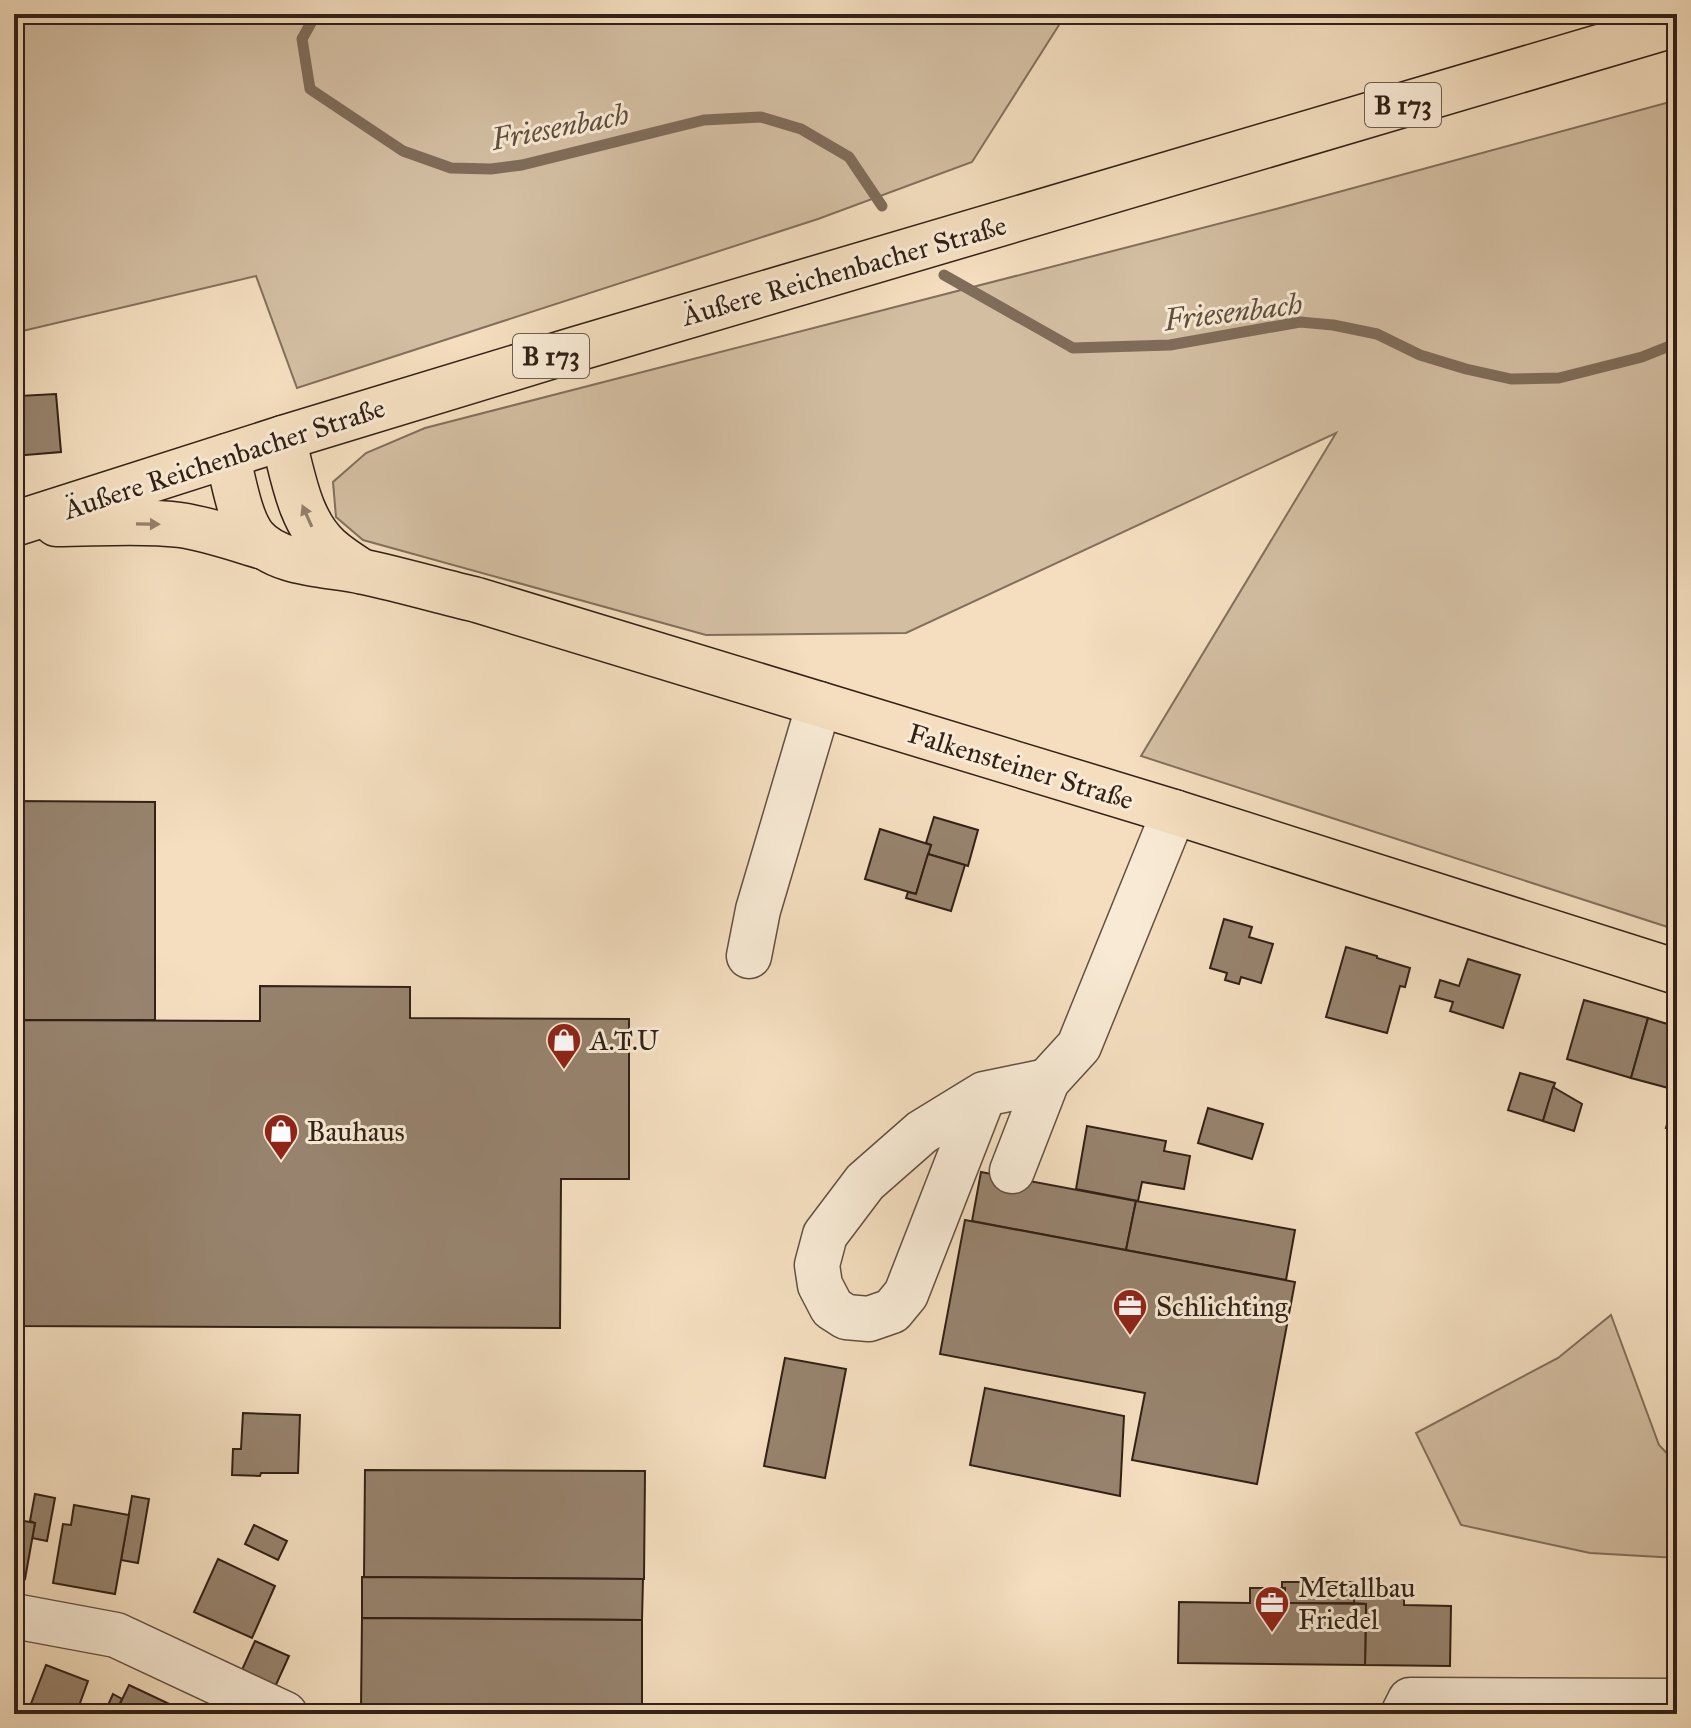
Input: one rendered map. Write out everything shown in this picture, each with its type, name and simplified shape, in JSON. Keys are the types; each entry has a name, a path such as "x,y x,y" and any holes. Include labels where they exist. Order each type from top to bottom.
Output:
{"main road":[{"name":"Äußere Reichenbacher Straße","path":"14,524 591,344 1675,21"},
{"name":"Falkensteiner Straße","path":"283,438 306,517 315,533 330,549 361,571"},
{"path":"227,456 245,523 263,547"},
{"name":"Falkensteiner Straße","path":"14,524 179,525 205,530 314,564 361,571 477,600 1174,812 1677,972"}],"street":[{"path":"749,956 758,910 819,704"},
{"path":"1012,1171 1047,1081 1079,1046 1174,812"},
{"path":"984,1094 906,1294 892,1311 869,1319 846,1317 832,1308 820,1285 817,1265 825,1235 865,1182 922,1132 984,1094 1047,1081"},
{"path":"14,1616 116,1635 285,1714"},
{"path":"1406,1707 1677,1701"}],"shaded area":[{"path":"14,14 1066,14 972,162 818,219 297,388 256,276 14,333"},
{"path":"1677,100 1677,930 1141,756 1336,433 906,633 706,635 363,540 336,517 333,482 366,453 425,428 1276,209"},
{"path":"1611,1315 1659,1445 1677,1464 1677,1558 1590,1553 1461,1525 1416,1433 1558,1358"}],"building":[{"path":"18,384 19,396 56,394 61,452 14,456 14,385"},
{"path":"14,801 155,802 155,1020 14,1020"},
{"path":"934,817 978,830 968,866 928,854 931,845 926,843"},
{"path":"880,829 931,845 916,894 865,879"},
{"path":"928,854 965,865 951,911 906,898 908,892 916,894"},
{"path":"1224,919 1252,927 1249,937 1273,944 1261,983 1241,977 1239,984 1225,980 1227,973 1210,968"},
{"path":"1346,947 1410,968 1405,987 1400,986 1387,1033 1326,1017"},
{"path":"1468,959 1520,975 1503,1028 1450,1011 1453,1002 1435,997 1440,980 1459,986"},
{"path":"260,986 410,987 410,1018 629,1019 629,1179 561,1179 560,1328 14,1326 14,1020 260,1021"},
{"path":"1584,1000 1648,1018 1631,1078 1567,1059"},
{"path":"1648,1018 1677,1027 1677,1096 1670,1094 1672,1089 1631,1078"},
{"path":"1520,1073 1555,1083 1543,1121 1508,1110"},
{"path":"1553,1087 1582,1104 1574,1131 1543,1121"},
{"path":"1677,1096 1677,1131 1666,1128"},
{"path":"1208,1108 1263,1124 1252,1159 1198,1143"},
{"path":"1087,1126 1166,1141 1164,1151 1190,1156 1184,1189 1142,1182 1138,1201 1076,1189"},
{"path":"981,1172 1136,1201 1126,1250 972,1221"},
{"path":"1136,1201 1295,1230 1286,1280 1126,1250"},
{"path":"965,1220 1295,1282 1257,1484 1132,1460 1145,1393 940,1354"},
{"path":"785,1358 846,1369 825,1478 764,1466"},
{"path":"985,1388 1124,1416 1120,1496 970,1465"},
{"path":"243,1413 300,1415 298,1473 232,1475 233,1449 241,1449"},
{"path":"365,1470 645,1471 644,1579 364,1577"},
{"path":"35,1494 55,1498 47,1541 32,1538 35,1523 30,1521"},
{"path":"132,1496 149,1499 138,1563 121,1560"},
{"path":"74,1505 129,1515 115,1594 53,1583 63,1524 71,1525"},
{"path":"14,1519 35,1523 25,1579 14,1577"},
{"path":"254,1525 287,1541 278,1560 245,1544"},
{"path":"218,1559 275,1586 252,1638 194,1612"},
{"path":"362,1577 643,1579 642,1620 362,1618"},
{"path":"1282,1582 1354,1582 1354,1603 1285,1603"},
{"path":"1354,1587 1404,1588 1404,1605 1451,1606 1450,1666 1365,1665 1366,1604 1354,1603"},
{"name":"Metallbau Friedel","path":"1250,1588 1285,1588 1285,1603 1366,1604 1365,1665 1178,1663 1179,1602 1250,1603"},
{"path":"362,1618 642,1620 642,1711 361,1710"},
{"path":"255,1641 289,1656 275,1687 241,1672"},
{"path":"46,1665 88,1681 76,1714 27,1714"},
{"path":"129,1685 178,1708 176,1714 115,1714"},
{"path":"113,1694 122,1699 115,1714 104,1714"}],"waterway":[{"name":"Friesenbach","path":"316,14 302,39 310,89 403,151 451,168 491,169 522,165 704,120 761,117 801,129 849,157 882,206"},
{"name":"Friesenbach","path":"944,275 1073,348 1170,345 1300,322 1377,334 1420,355 1511,379 1559,378 1642,357 1677,343"}],"place":[{"name":"A.T.U","path":"564,1071"},
{"name":"Bauhaus","path":"281,1162"},
{"name":"Schlichting","path":"1130,1337"},
{"name":"Metallbau Friedel","path":"1272,1634"}]}
